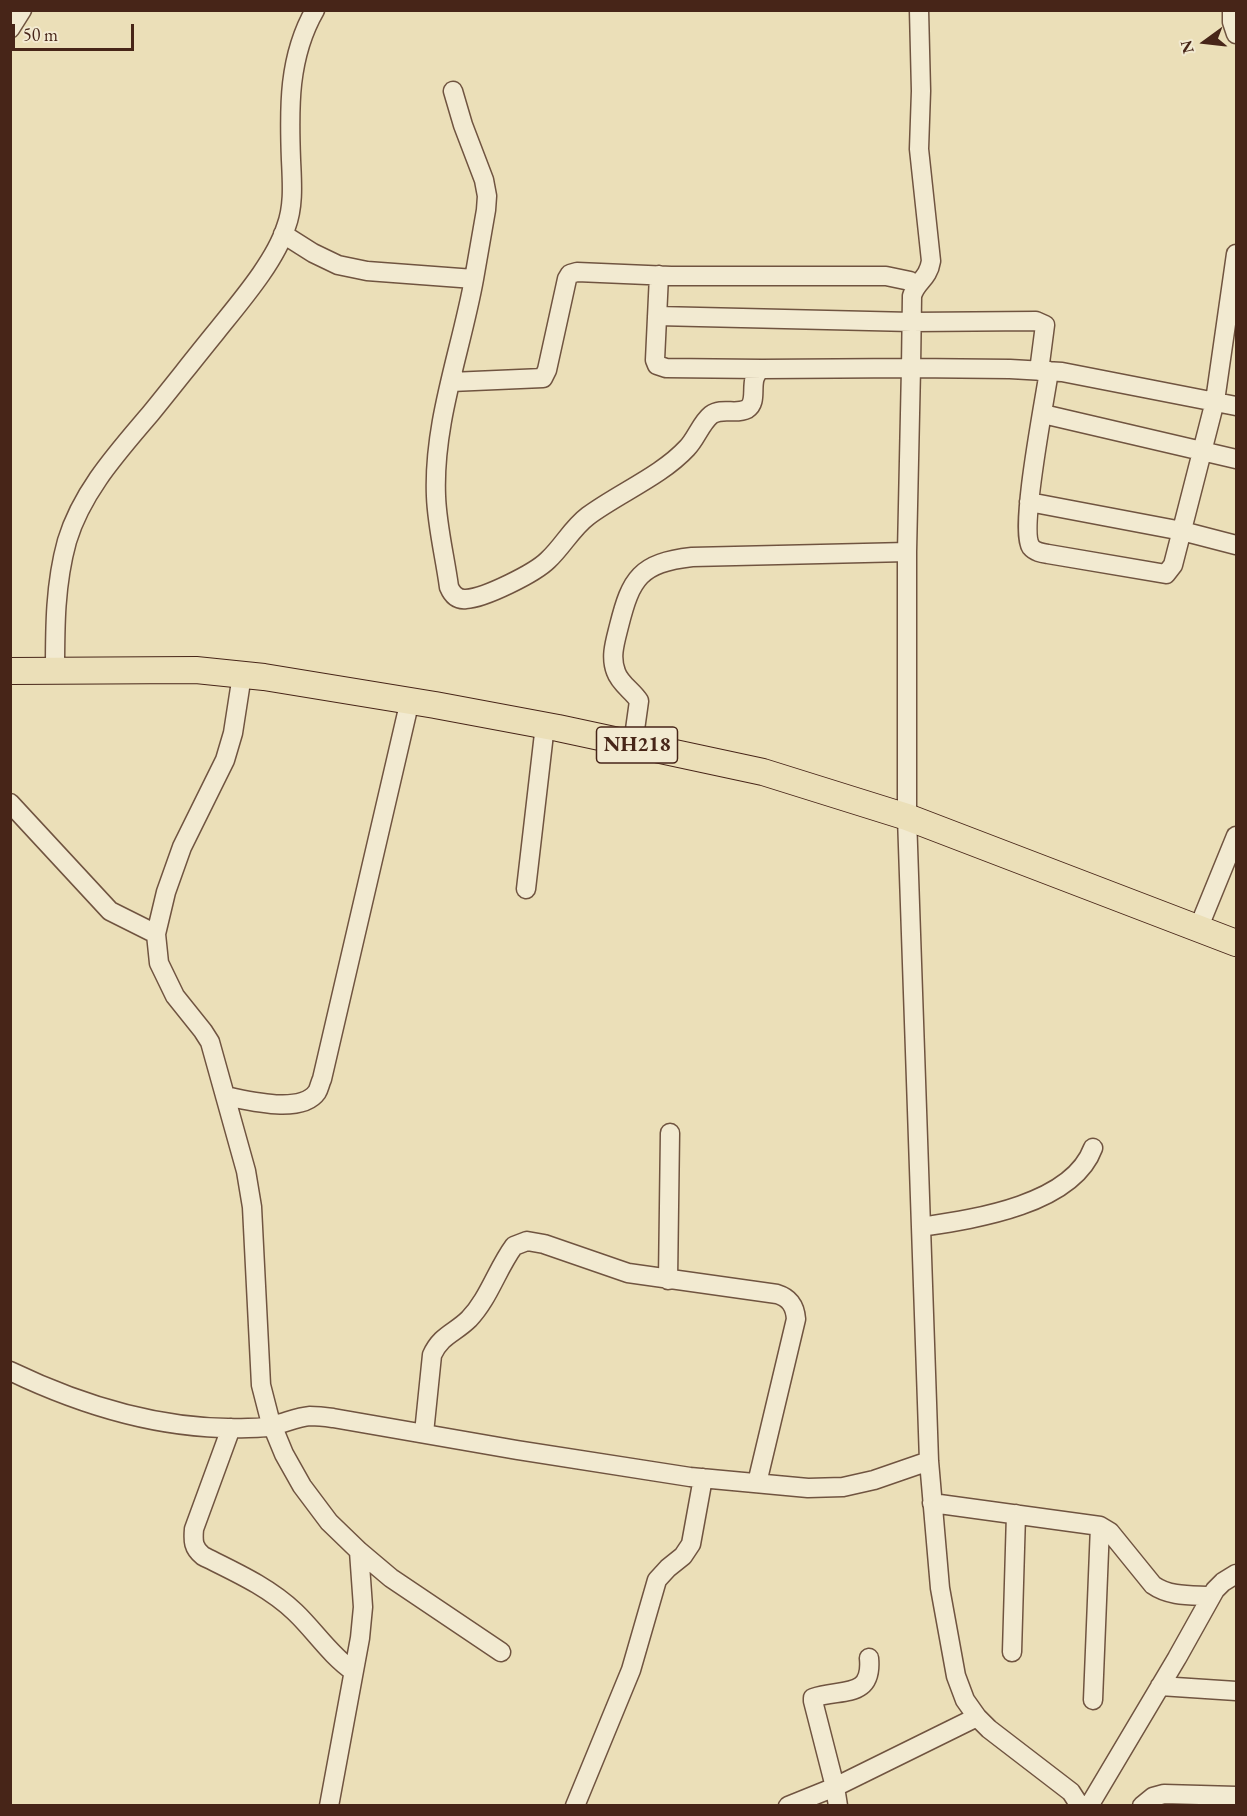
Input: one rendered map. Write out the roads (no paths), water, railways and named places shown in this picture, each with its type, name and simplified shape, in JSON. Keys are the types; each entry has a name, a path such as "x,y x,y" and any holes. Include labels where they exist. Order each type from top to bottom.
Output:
{"highway":[{"name":"NH218","path":"10,671 196,670 242,675 410,700 545,725 763,772 907,817 1236,943"}],"street":[{"path":"10,29 22,10"},
{"path":"55,671 55,621 59,579 68,539 84,501 110,460 227,319 268,262 284,234 291,204 289,103 297,52 305,27 315,10"},
{"path":"919,10 920,158 931,261 929,272 917,285 912,296 907,552 907,817 928,1461 940,1588 956,1676 965,1700 989,1729 1071,1792 1080,1806"},
{"path":"1232,10 1232,22 1236,34"},
{"path":"453,91 484,180 487,196 466,322 445,406 438,458 436,496 449,587 452,594 467,599 532,573 549,559 574,528 588,516 671,462 686,449 711,416 725,411 743,411 750,407 754,378 756,373 762,369"},
{"path":"284,234 313,253 338,265 367,271 474,279"},
{"path":"657,316 912,322 1042,322 1046,329 1043,414 1029,502 1030,546 1048,554 1166,574 1173,565 1215,402 1236,254"},
{"path":"451,382 543,378 548,370 567,279 570,274 584,271 659,275 886,276 903,279 917,285"},
{"path":"659,275 655,360 660,367 1044,371 1236,406"},
{"path":"1043,414 1236,459"},
{"path":"1029,502 1182,531 1236,545"},
{"path":"633,744 639,701 618,677 613,660 614,648 626,598 635,581 649,568 666,560 692,557 907,552"},
{"path":"242,675 233,733 225,760 182,847 166,892 156,934 159,963 175,996 210,1042 246,1172 252,1207 261,1385 284,1454 302,1486 329,1522 391,1578 501,1652"},
{"path":"225,1096 271,1104 292,1104 306,1101 316,1093 322,1079 410,700"},
{"path":"526,889 545,725"},
{"path":"10,803 110,911 156,934"},
{"path":"1198,928 1236,836"},
{"path":"668,1280 670,1133"},
{"path":"921,1227 970,1220 1007,1210 1041,1196 1063,1185 1078,1172 1088,1160 1093,1148"},
{"path":"424,1433 432,1355 437,1344 468,1320 479,1307 514,1246 527,1241 544,1244 628,1273 777,1294 791,1302 796,1319 757,1483"},
{"path":"10,1371 55,1392 108,1411 157,1421 207,1428 231,1428 273,1426 312,1416 333,1418 517,1450 703,1478 808,1488 843,1487 873,1480 928,1461"},
{"path":"231,1428 194,1529 193,1540 196,1549 203,1556 265,1588 294,1611 333,1654 353,1671"},
{"path":"575,1806 631,1670 657,1580 691,1544 703,1478"},
{"path":"932,1503 1100,1526 1110,1532 1154,1585 1162,1591 1171,1594 1211,1596"},
{"path":"1012,1652 1016,1514"},
{"path":"1093,1700 1100,1526"},
{"path":"329,1806 360,1638 363,1607 359,1551"},
{"path":"1089,1806 1211,1596 1223,1581 1236,1574"},
{"path":"838,1806 813,1698 861,1687 870,1670 868,1658"},
{"path":"1160,1686 1236,1691"},
{"path":"788,1806 834,1787 977,1717"},
{"path":"1142,1806 1153,1797 1164,1794 1236,1796"}]}
